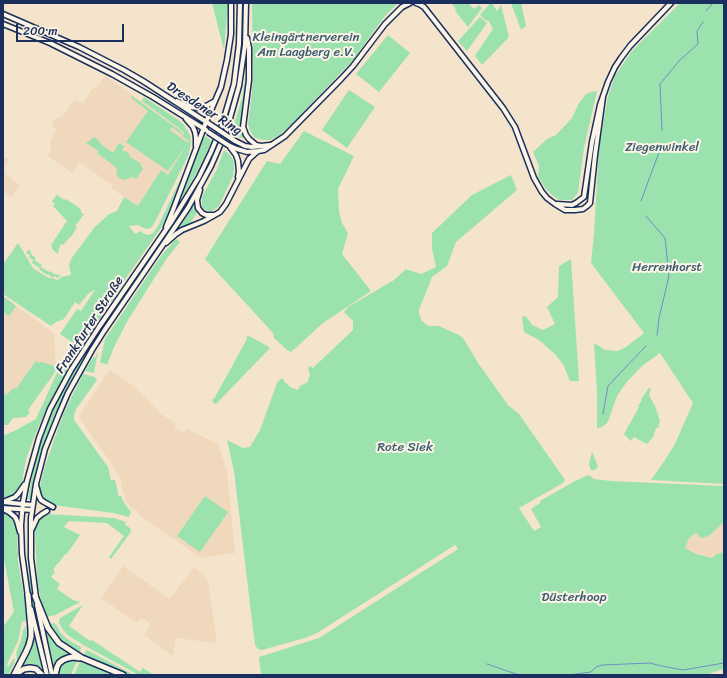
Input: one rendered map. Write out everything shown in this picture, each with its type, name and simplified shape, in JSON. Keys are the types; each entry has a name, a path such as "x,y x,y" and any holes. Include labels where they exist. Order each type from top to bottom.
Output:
{"highway":[{"path":"15,675 29,645 31,637 28,595"},
{"path":"36,596 48,628 59,643 82,658 123,675"},
{"path":"53,675 59,663 63,660 73,657 82,658"},
{"path":"100,666 112,675"},
{"path":"15,675 24,668 36,669 42,675"}],"street":[{"path":"162,237 221,87 231,34 231,3"},
{"name":"Frankfurter Straße","path":"47,675 28,595 21,537 22,510 27,481 39,438 50,409 80,355 162,237 199,177 211,152 221,128 234,84 240,38 240,3"},
{"name":"Frankfurter Straße","path":"53,675 39,619 31,558 32,508 36,484 44,454 68,393 79,373 104,331 188,208 221,143 233,109 239,86 245,45 246,3"},
{"path":"274,144 285,136 326,96 353,66 393,15 402,6 410,3"},
{"path":"416,3 424,7 503,108 514,127 538,185 547,198 565,210 583,209 590,203 603,97"},
{"path":"555,204 572,205 584,197 592,142 600,105 608,82 621,58 640,35 672,3"},
{"name":"Dresdener Ring","path":"3,14 79,47 143,81 245,146 274,144"},
{"name":"Dresdener Ring","path":"3,24 39,38 112,74 154,97 231,147 247,152 264,150 274,144"},
{"path":"246,31 249,48 249,62 248,92 243,127 248,139 256,145 261,146"},
{"path":"85,60 90,53"},
{"path":"169,98 189,106 200,108 208,106 215,101"},
{"path":"184,116 195,132 195,152"},
{"path":"245,146 249,159"},
{"path":"231,147 237,157 239,166 237,182"},
{"path":"158,252 182,230 220,212 249,159 258,151"},
{"path":"202,183 197,200 198,208 206,215 216,215"},
{"path":"3,502 12,499 18,494 27,481"},
{"path":"36,484 41,500 53,508"},
{"path":"3,502 23,504 32,508"},
{"path":"3,509 22,510 32,508"},
{"path":"3,509 15,517 21,537"},
{"path":"31,533 37,518 47,511"}],"shaded area":[{"path":"105,76 184,132 189,141 168,175 161,170 138,206 111,188 112,185 79,162 72,173 48,156 51,149 50,143 56,130 52,124 54,119 62,117 73,101 75,100 83,103 94,87 96,88"},
{"path":"3,156 9,160 4,169 5,174 20,185 12,197 3,191"},
{"path":"3,296 54,333 56,368 55,372 28,410 30,412 26,417 13,418 8,425 3,425"},
{"path":"110,370 133,386 161,414 176,424 174,427 183,433 187,429 218,444 227,471 235,553 201,558 138,514 139,512 134,508 132,509 127,502 120,477 80,419 80,414"},
{"path":"724,522 724,552 717,554 712,558 696,554 685,548 689,538 694,534 697,533 703,538 710,535"},
{"path":"123,566 170,599 194,567 205,576 208,582 217,643 176,638 173,656 144,635 151,624 144,619 140,619 137,623 101,598"}],"green space":[{"path":"212,3 228,3 224,50"},
{"name":"Kleingärtnerverein Am Laagberg e.V.","path":"252,3 398,3 385,16 353,60 290,126 278,136 270,140 262,140 254,137 248,124 253,75"},
{"path":"451,3 468,3 474,9 479,5 482,8 468,27 455,11 456,9"},
{"path":"490,3 492,3 497,11 501,5 509,37 482,65 475,56 493,29 490,22 480,15"},
{"path":"511,3 521,3 526,26 521,30"},
{"path":"680,3 724,3 724,484 651,480 674,446 693,403 660,353 642,366 626,383 617,396 607,423 602,427 597,428 597,393 594,343 605,350 618,351 626,347 644,333 591,263 599,147 608,96 615,76 632,51"},
{"path":"480,17 487,23 467,51 458,41"},
{"path":"388,35 410,53 379,92 356,74"},
{"path":"246,75 246,93 241,123 241,132 244,137 242,138 237,136 232,131 242,98"},
{"path":"349,90 375,107 347,148 322,130"},
{"path":"597,91 584,148 578,193 572,200 559,200 546,189 538,177 539,166 533,152 547,139 556,135 572,118 579,103 586,94"},
{"path":"132,96 182,132 181,134 172,127 170,130 188,143 189,141 182,136 184,132 142,101 144,97 184,125 190,135 191,142 189,154 151,228 146,229 138,225 129,226 135,234 141,231 144,234 149,235 153,233 183,176 171,209 161,228 87,338 61,361 75,339 72,342 60,334 77,309 81,311 95,290 88,294 79,305 75,302 64,319 51,326 3,294 3,263 18,243 33,268 47,277 58,280 61,277 71,275 69,265 71,259 94,228 109,214 117,211 124,197 138,206 161,170 168,175 186,146 168,171 126,142 148,111 131,98"},
{"path":"304,131 354,156 338,189 339,211 342,223 348,233 342,254 371,291 323,323 291,352 274,338 273,333 205,259 267,161 280,164"},
{"path":"206,136 212,141 197,172 181,197 203,139"},
{"path":"94,137 113,153 119,143 124,146 122,151 126,151 130,157 140,163 143,169 136,179 132,177 124,180 119,178 116,173 117,169 97,153 99,151 86,143"},
{"path":"224,150 230,155 234,162 233,176 219,206 212,211 207,211 202,207 202,197 217,169"},
{"path":"511,175 517,190 456,242 447,266 432,277 419,309 419,314 422,321 428,326 439,326 463,338 478,363 508,405 519,414 565,480 563,483 519,508 534,531 541,527 531,509 540,503 540,501 575,481 589,475 594,479 611,481 724,486 724,522 710,535 703,538 699,537 697,533 694,534 689,538 685,548 696,554 712,558 717,554 724,552 724,669 708,675 261,675 259,657 319,638 458,549 455,545 317,633 305,638 262,650 258,649 255,645 234,471 227,440 243,448 250,447 260,430 279,380 283,378 290,387 298,390 300,386 308,381 310,375 308,368 310,366 313,368 353,330 353,321 344,312 348,307 394,280 406,269 421,274 436,267 432,249 432,233 472,195"},
{"path":"57,195 78,207 81,210 81,213 84,214 75,226 77,227 71,237 63,245 61,244 58,254 53,250 51,245 67,221 53,206 55,204 52,201"},
{"path":"195,199 198,211 191,222 191,225 176,232"},
{"path":"167,233 168,234 102,330 74,377 46,441 39,464 32,497 30,500 28,499 41,437 63,388 85,352"},
{"path":"176,239 180,242 167,258 128,320 114,347 107,365 100,362 105,339 161,256"},
{"path":"29,249 32,255 36,258 34,260 42,265 41,267 49,272 50,271 54,274 60,275 58,278 54,276 53,278 48,274 47,275 32,263 33,260 29,257 30,255 26,253"},
{"path":"571,259 579,381 570,381 563,364 555,354 539,340 524,332 522,317 525,316 532,325 543,330 555,324 547,307 558,297 559,266"},
{"path":"3,296 16,306 9,316 3,312"},
{"path":"248,336 269,347 269,349 215,404 212,399 214,399 247,339 246,337"},
{"path":"98,351 94,373 85,371 93,357 95,358"},
{"path":"36,361 54,366 55,372 28,410 30,412 26,417 13,418 8,425 3,425 3,393 7,395 12,389 16,389"},
{"path":"60,366 69,369 47,408 35,435 26,459 21,487 17,494 10,498 3,497 3,436 36,419"},
{"path":"83,374 95,377 97,380 76,409 74,420 108,467 111,480 115,480 118,496 121,496 131,512 129,517 113,513 54,505 42,499 39,491 45,466 63,415"},
{"path":"649,388 651,389 649,395 655,406 660,421 653,437 647,444 634,437 631,441 624,434 639,407 638,406 642,400 641,399"},
{"path":"592,452 598,466 595,470 591,470 589,465"},
{"path":"205,496 228,512 200,552 177,536"},
{"path":"3,512 10,514 14,518 17,525 18,562 28,620 22,622 18,641 7,664 8,667 14,658 14,664 8,675 3,675 3,627 14,612 3,554"},
{"path":"48,514 114,518 126,522 125,525 131,530 111,559 109,557 124,536 107,523 69,521 66,524 64,527 80,535 66,555 65,554 57,564 53,570 55,572 51,577 60,584 57,589 73,600 80,602 55,615 47,617 40,596 37,578 35,529 38,520"},
{"path":"24,517 25,554 50,675 28,585 24,554 23,533"},
{"path":"83,605 69,626 140,672 143,668 154,675 139,675 69,636 59,623 60,618"},
{"path":"44,622 48,631 73,654 54,670 43,623"},
{"path":"54,623 67,639 81,647 80,654 67,647 56,637 49,624"},
{"path":"28,626 28,636 24,651 14,669 17,660 16,653 23,630"},
{"path":"33,628 44,674 37,668 18,670"},
{"path":"87,650 134,675 127,675 83,656"},
{"path":"73,659 73,661 77,661 71,675 57,675 61,665 65,661"},
{"path":"80,662 106,672 109,675 74,675"}],"waterway":[{"path":"706,11 713,3"},
{"path":"662,130 660,84 679,61 698,44 697,31 703,22"},
{"path":"641,201 661,147"},
{"path":"646,216 665,238 669,276 659,318 657,335"},
{"path":"603,414 608,386 646,346"},
{"path":"568,675 591,672 596,667 602,665 650,663 661,666"},
{"path":"662,666 683,670 724,663"},
{"path":"487,664 519,675"}],"park label":[{"name":"Ziegenwinkel","path":"662,148"},
{"name":"Herrenhorst","path":"667,268"},
{"name":"Rote Siek","path":"405,448"},
{"name":"Düsterhoop","path":"574,598"}]}
